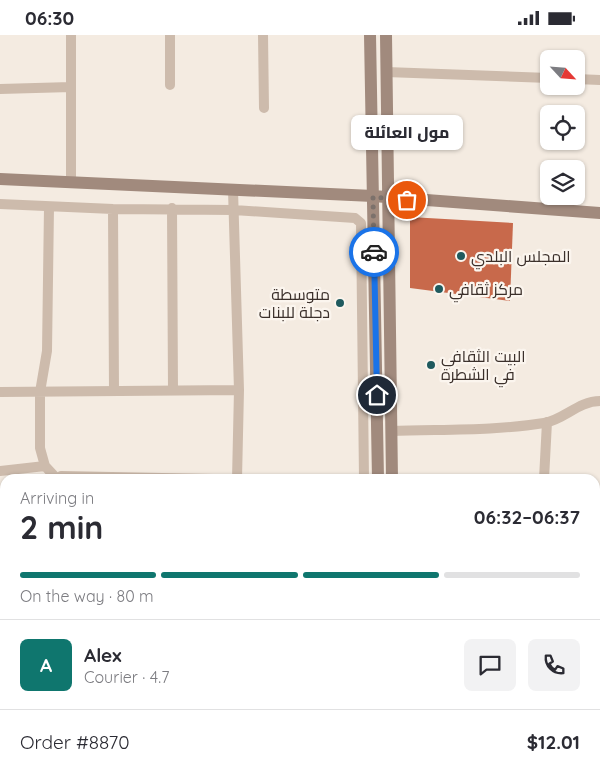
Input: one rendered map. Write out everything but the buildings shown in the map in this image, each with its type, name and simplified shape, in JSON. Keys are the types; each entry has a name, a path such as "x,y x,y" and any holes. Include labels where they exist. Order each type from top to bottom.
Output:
{"street":[{"path":"71,35 71,182"},
{"path":"170,35 170,85"},
{"path":"263,35 264,108"},
{"path":"370,35 378,474"},
{"path":"386,35 392,474"},
{"path":"386,72 540,78"},
{"path":"585,79 600,80"},
{"path":"0,89 71,87"},
{"path":"0,179 373,197 600,213"},
{"path":"234,190 239,390 237,474"},
{"path":"0,205 113,209 234,210 355,218 362,223 364,474"},
{"path":"49,207 47,351 40,392 40,449 46,466 53,474"},
{"path":"113,209 114,391"},
{"path":"172,209 173,391"},
{"path":"0,392 239,390"},
{"path":"391,431 547,423 578,405 600,401"},
{"path":"544,474 547,423"},
{"path":"0,471 46,466"}],"way so far":[{"path":"374,252 373,197 407,200"}],"place":[{"name":"مول العائلة","path":"407,200"},
{"name":"المجلس البلدي","path":"461,256"},
{"name":"مركز ثقافي","path":"439,289"},
{"name":"متوسطة دجلة للبنات","path":"340,303"},
{"name":"البيت الثقافي في الشطرة","path":"431,365"}],"route":[{"path":"374,252 377,395"}]}
